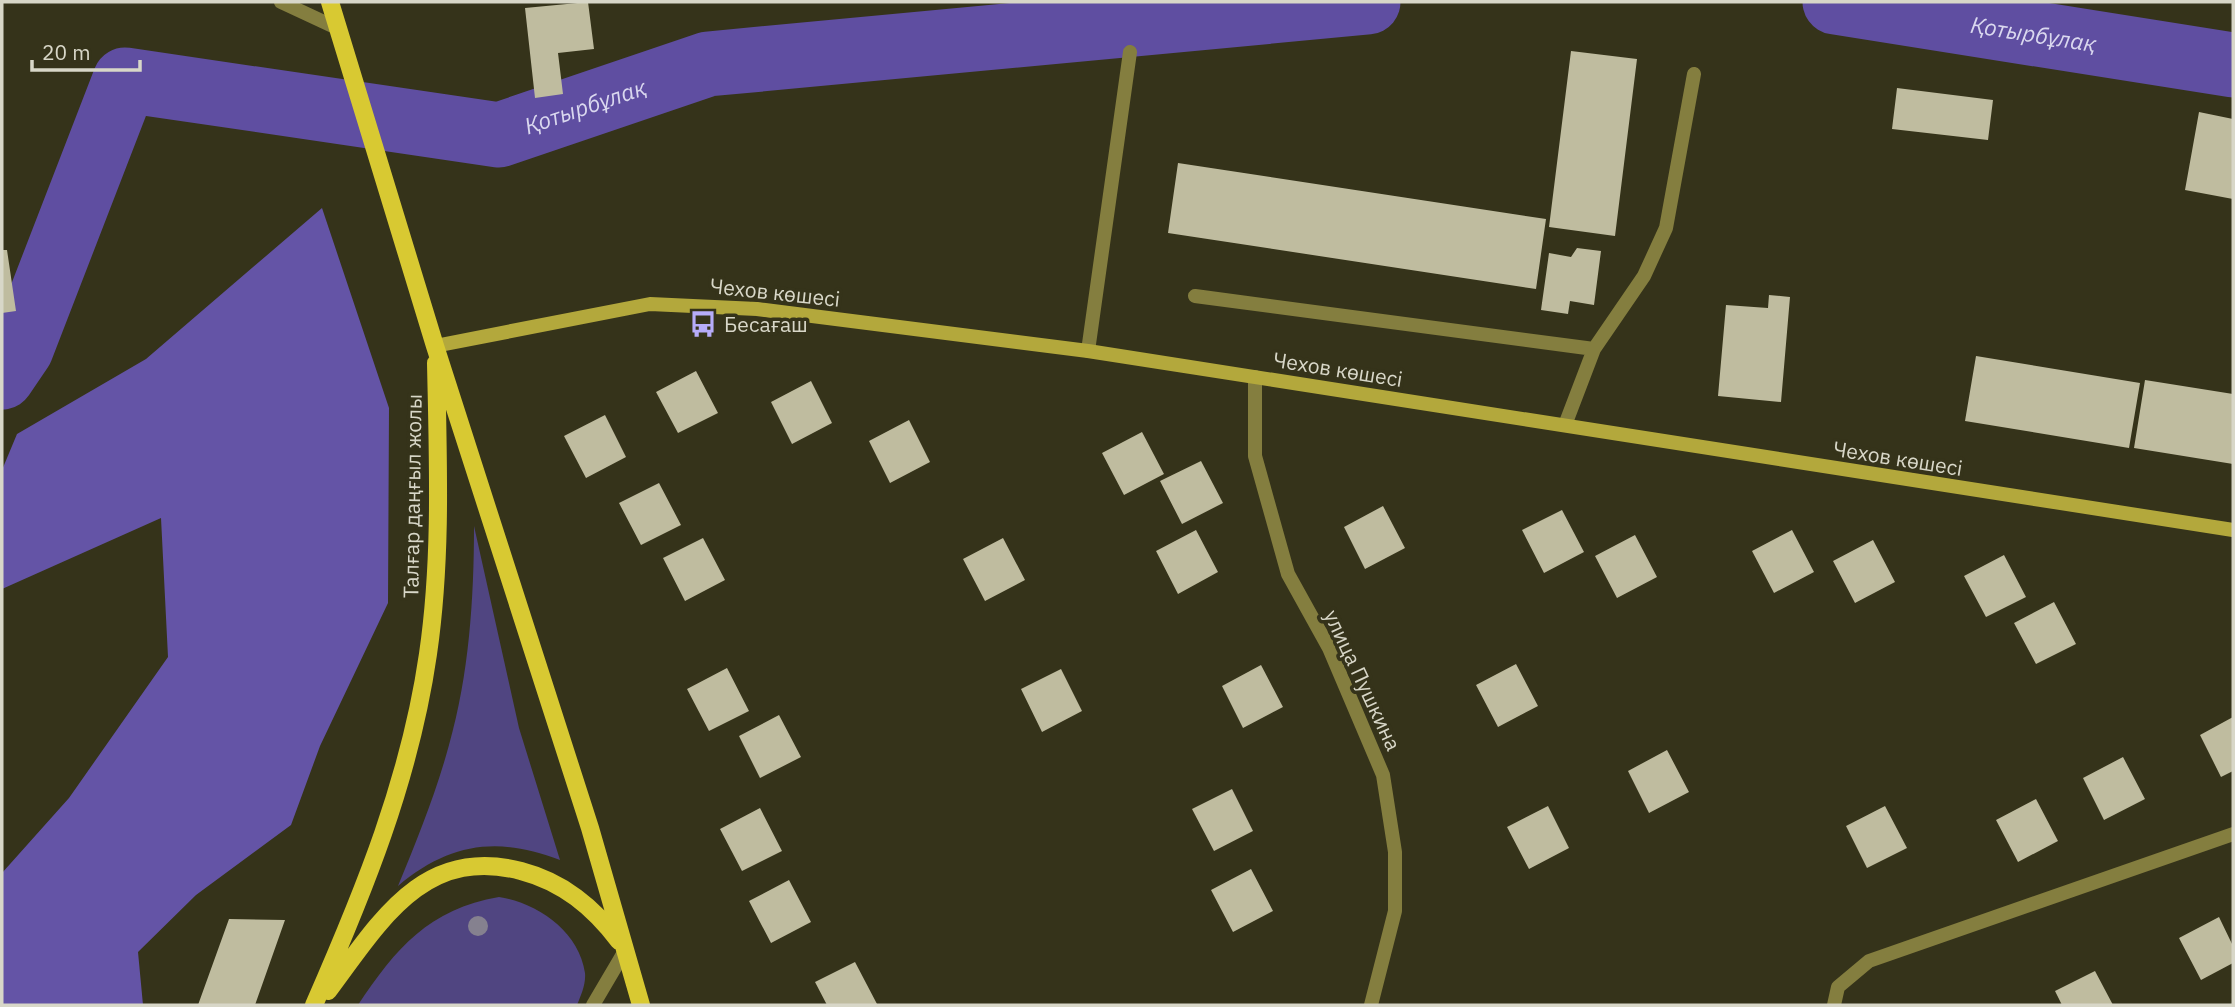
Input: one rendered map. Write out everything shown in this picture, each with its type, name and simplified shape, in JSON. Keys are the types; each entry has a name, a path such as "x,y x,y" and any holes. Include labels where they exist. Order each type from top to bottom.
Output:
{"main road":[{"name":"Талғар даңғыл жолы","path":"330,2 435,346 457,407 590,828 641,1005"},
{"name":"Чехов көшесі","path":"435,346 650,304 757,309 1088,351 2233,530"},
{"name":"Талғар даңғыл жолы","path":"316,1005 373,869 397,794 419,708 428,654 438,536 435,346"},
{"name":"Талғар даңғыл жолы","path":"316,1005 380,920 406,896 433,877 453,868 477,863 539,876 562,887 586,904 625,949"}],"street":[{"path":"281,2 339,29"},
{"path":"1088,351 1130,52"},
{"path":"1566,425 1594,349 1644,276 1666,228 1694,75"},
{"path":"1195,296 1594,349"},
{"name":"улица Пушкина","path":"1255,377 1255,456 1288,574 1329,648 1383,775 1395,852 1395,911 1371,1005"},
{"path":"1834,1005 1838,987 1869,961 2233,834"},
{"path":"593,1005 625,949"}],"shaded area":[{"path":"322,208 389,408 388,603 320,746 291,825 196,895 138,952 143,1005 2,1005 2,873 69,798 168,657 161,518 2,589 2,470 17,434 146,359"},
{"path":"474,526 519,728 560,860 516,848 475,848 436,860 398,886 432,799 456,718 469,637"},
{"path":"499,897 513,900 541,913 565,932 574,944 585,973 577,1005 358,1005 386,966 416,934 453,911"}],"building":[{"path":"588,2 594,49 558,53 563,94 535,98 525,8"},
{"path":"1571,51 1637,59 1615,236 1549,227"},
{"path":"1897,88 1993,100 1988,140 1892,129"},
{"path":"2199,112 2233,119 2233,199 2185,190"},
{"path":"1178,163 1546,219 1536,289 1168,233"},
{"path":"1577,248 1601,251 1594,305 1570,301 1568,314 1541,310 1549,253 1571,257"},
{"path":"2,250 7,250 16,311 2,313"},
{"path":"1769,295 1790,297 1781,402 1718,396 1726,305 1768,308"},
{"path":"1976,356 2140,383 2129,448 1965,421"},
{"path":"696,371 718,413 678,433 656,392"},
{"path":"2145,380 2233,394 2233,464 2134,448"},
{"path":"811,381 832,423 792,444 771,402"},
{"path":"605,415 626,457 586,478 564,436"},
{"path":"909,420 930,462 890,483 869,441"},
{"path":"1142,432 1164,474 1124,495 1102,453"},
{"path":"1201,461 1223,503 1182,524 1160,481"},
{"path":"659,483 681,525 641,545 619,503"},
{"path":"1383,506 1405,548 1365,569 1344,527"},
{"path":"1562,510 1584,552 1544,573 1522,530"},
{"path":"1196,530 1218,572 1178,594 1156,551"},
{"path":"1792,530 1814,572 1774,593 1752,551"},
{"path":"1635,535 1657,577 1617,598 1595,556"},
{"path":"703,538 725,580 685,601 663,558"},
{"path":"1003,538 1025,580 985,601 963,559"},
{"path":"1873,540 1895,582 1855,603 1833,561"},
{"path":"2004,555 2026,597 1986,617 1964,576"},
{"path":"2054,602 2076,644 2036,664 2014,623"},
{"path":"1516,664 1538,706 1498,727 1476,685"},
{"path":"1261,665 1283,707 1243,728 1222,686"},
{"path":"727,668 749,711 709,731 687,689"},
{"path":"1061,669 1082,711 1042,732 1021,689"},
{"path":"779,715 801,757 760,778 739,736"},
{"path":"2233,717 2233,771 2221,777 2200,735"},
{"path":"1667,750 1689,792 1649,813 1628,771"},
{"path":"2123,757 2145,799 2104,820 2083,778"},
{"path":"1232,789 1253,831 1214,851 1192,809"},
{"path":"2036,799 2058,841 2018,862 1996,820"},
{"path":"1548,806 1569,848 1529,869 1507,827"},
{"path":"1885,806 1907,848 1867,868 1846,826"},
{"path":"760,808 782,851 742,871 720,829"},
{"path":"1251,869 1273,911 1233,932 1211,890"},
{"path":"789,880 811,922 771,943 749,901"},
{"path":"2219,917 2233,946 2233,963 2201,980 2179,938"},
{"path":"229,919 285,920 255,1005 198,1005"},
{"path":"855,962 877,1004 827,1005 815,982"},
{"path":"2095,971 2113,1005 2062,1005 2055,991"}],"waterway":[{"name":"Қотырбұлақ","path":"2,377 21,349 125,80 499,135 708,64 1368,2"},
{"name":"Қотырбұлақ","path":"1835,2 2233,65"}],"place":[{"name":"Бесағаш","path":"703,324"}]}
